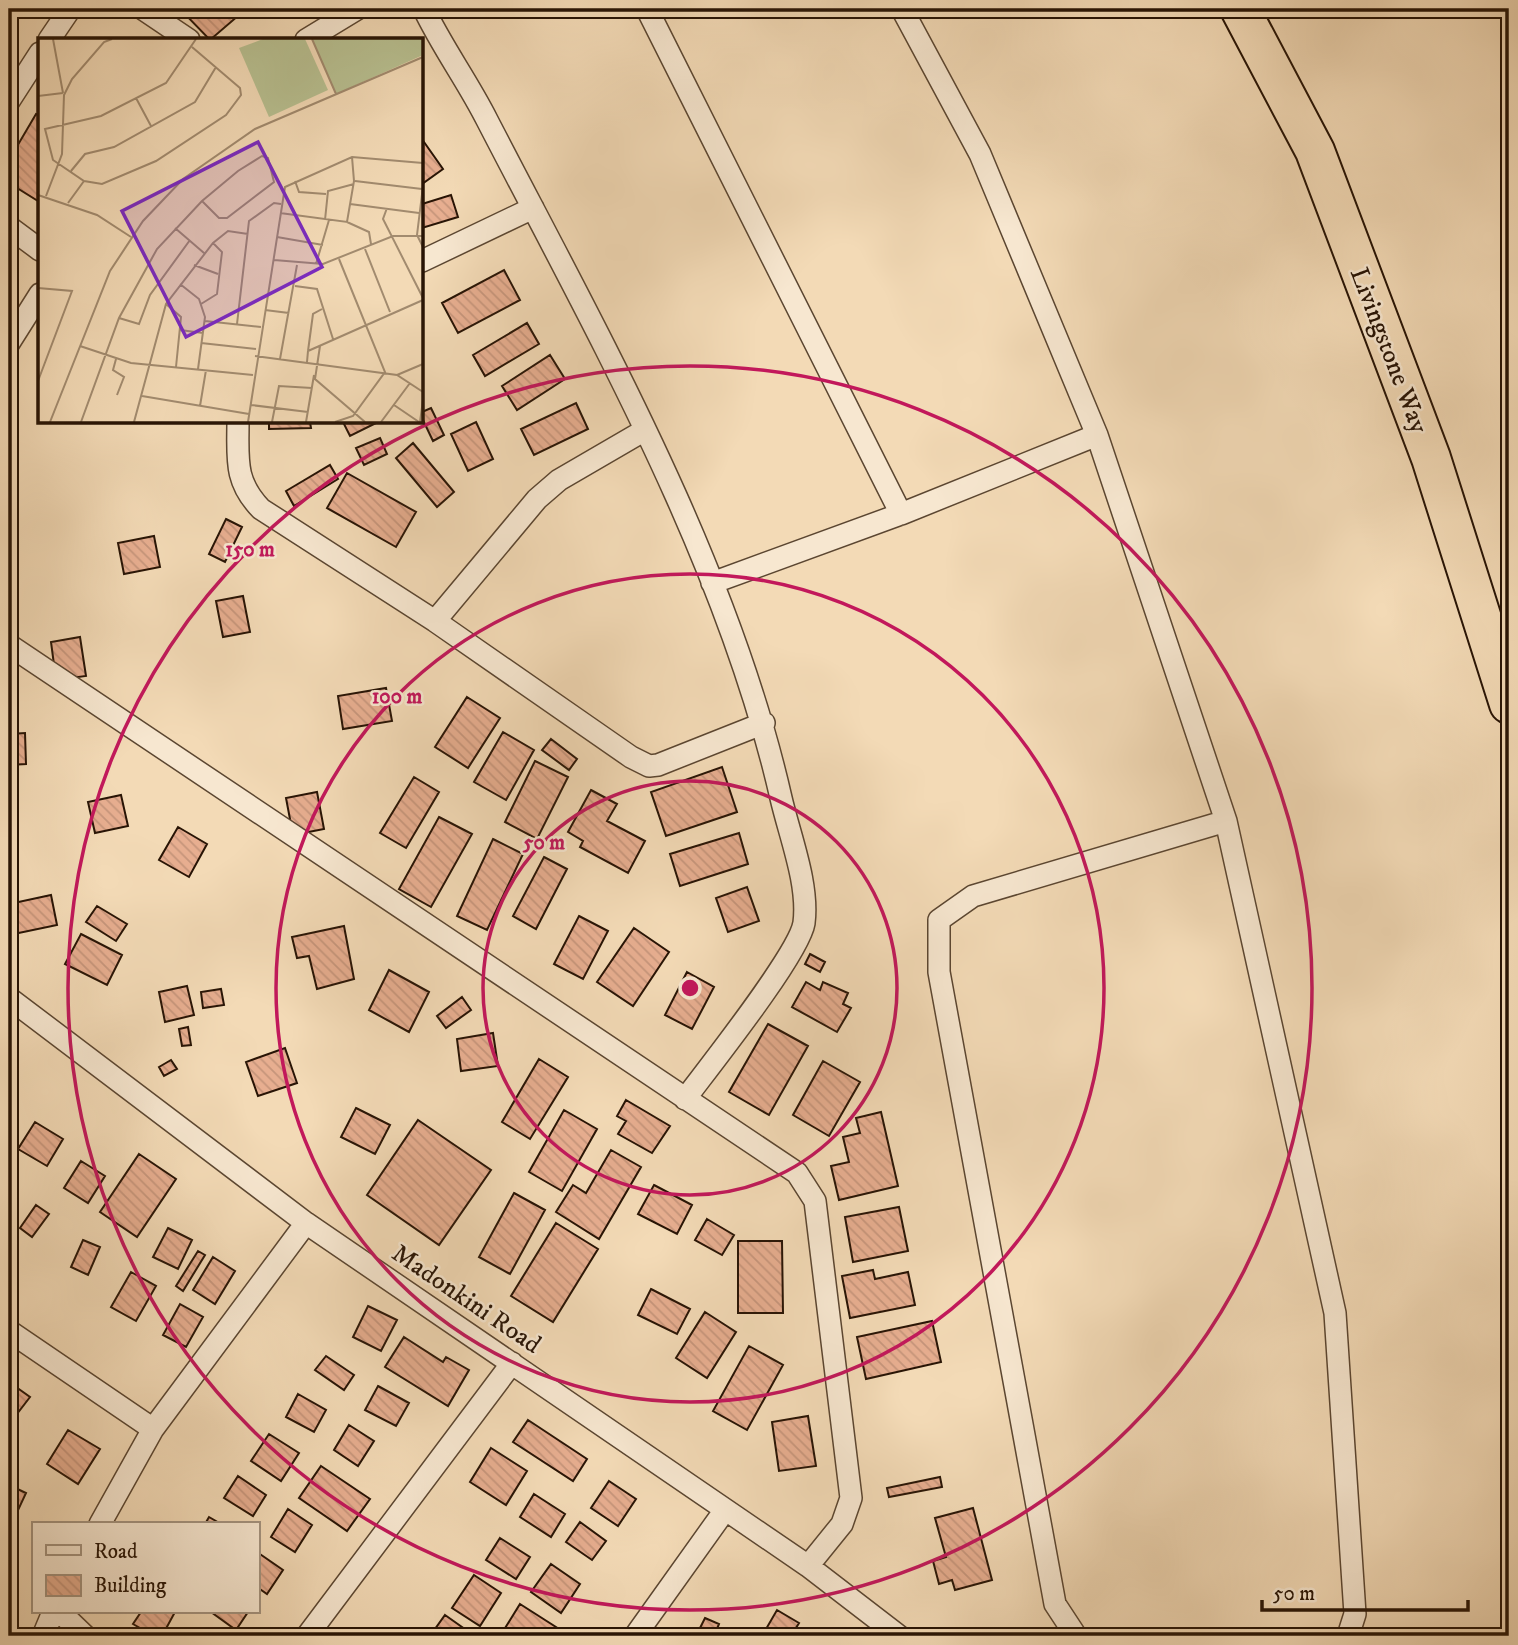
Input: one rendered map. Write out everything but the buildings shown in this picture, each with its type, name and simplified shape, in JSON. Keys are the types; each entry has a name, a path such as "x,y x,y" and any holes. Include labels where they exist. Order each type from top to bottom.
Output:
{"highway":[{"name":"Livingstone Way","path":"1240,9 1315,151 1431,458 1509,704"}],"street":[{"path":"50,38 70,9"},
{"path":"143,9 186,38"},
{"path":"309,38 357,9"},
{"path":"424,9 468,83 600,337 645,430 712,583 764,723 802,890 803,926 792,950 685,1099"},
{"path":"647,9 901,514"},
{"path":"902,9 980,154 1097,435 1226,821 1335,1313 1355,1614 1348,1636"},
{"path":"9,101 38,56"},
{"path":"424,260 533,208"},
{"path":"9,227 38,249"},
{"path":"9,343 38,296"},
{"path":"238,424 238,468 243,487 261,509 435,621 621,750 649,766 764,723"},
{"path":"435,621 537,499 559,480 645,430"},
{"path":"712,583 901,514 1097,435"},
{"path":"9,645 797,1173 815,1201 851,1498 842,1524 807,1566"},
{"path":"1076,1636 1055,1604 939,972 939,919 973,896 1226,821"},
{"name":"Madonkini Road","path":"9,998 306,1223 807,1566 898,1636"},
{"path":"101,1522 153,1429 306,1223"},
{"path":"9,1331 153,1429"},
{"path":"307,1636 512,1363"},
{"path":"635,1636 725,1510"},
{"path":"43,1636 52,1614"},
{"path":"62,1614 85,1636"}]}
